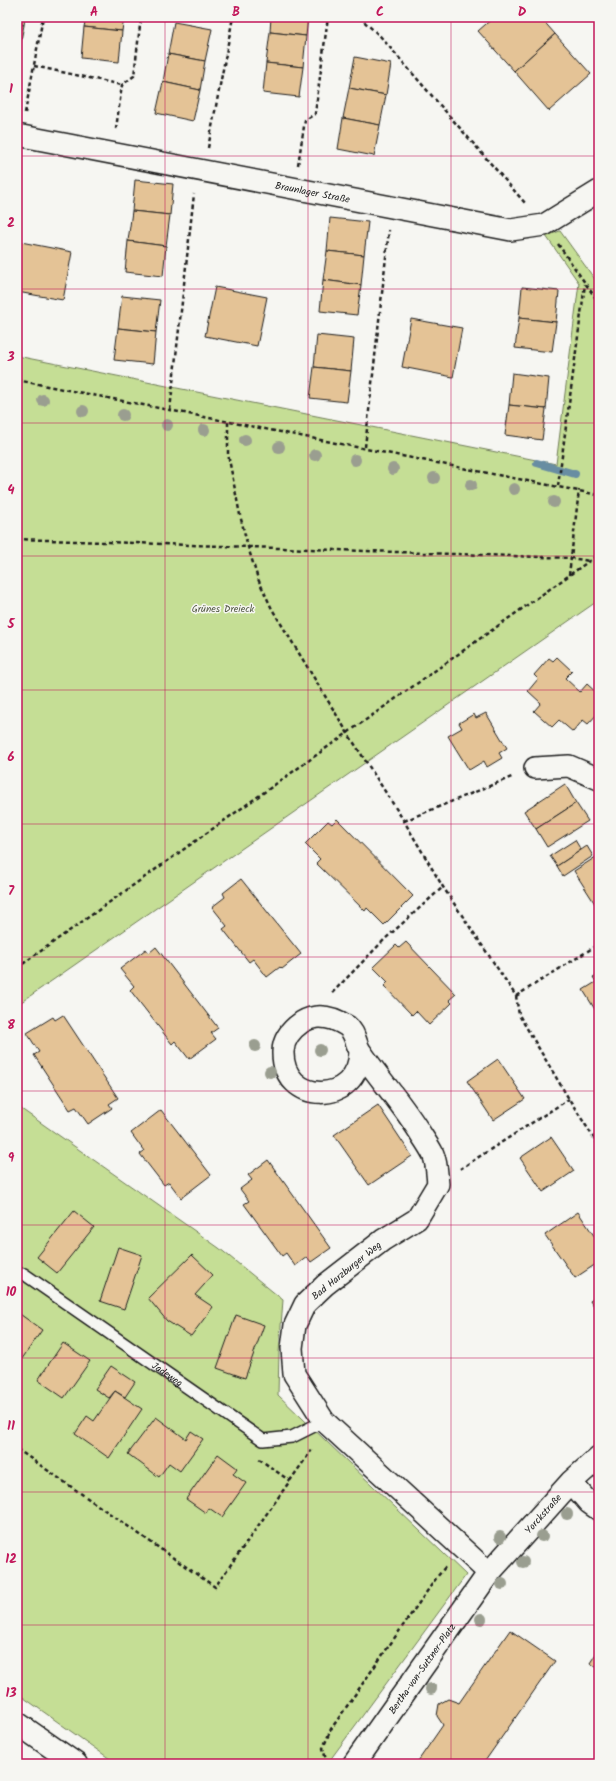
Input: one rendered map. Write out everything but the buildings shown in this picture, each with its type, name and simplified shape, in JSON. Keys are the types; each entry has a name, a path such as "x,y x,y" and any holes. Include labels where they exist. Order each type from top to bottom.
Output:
{"street":[{"name":"Braunlager Straße","path":"19,135 511,230 544,225 599,191"},
{"path":"534,768 570,766 599,779"},
{"path":"319,1016 332,1018 348,1027 356,1038 360,1051 360,1060 356,1073 347,1084 326,1093 312,1092 300,1087 288,1074 283,1061 283,1049 287,1036 296,1026 306,1019 319,1016"},
{"path":"360,1051 408,1113 433,1154 438,1184"},
{"name":"Bad Harzburger Weg","path":"438,1184 417,1219 383,1240 325,1285 305,1304 295,1325 292,1348 294,1374 324,1421 489,1573"},
{"name":"Yorckstraße","path":"489,1573 571,1482 599,1457"},
{"path":"571,1482 589,1503 599,1510"},
{"name":"Bertha-von-Suttner-Platz","path":"354,1764 489,1573"},
{"path":"17,1723 76,1764"}],"lane":[{"name":"Jadeweg","path":"17,1274 24,1274 263,1440 292,1437 324,1421"}],"path":[{"path":"19,135 44,17"},
{"path":"112,154 122,85 134,76 141,17"},
{"path":"170,410 195,181 203,171 233,17"},
{"path":"294,189 305,120 315,114 328,17"},
{"path":"359,17 385,42 544,225 599,304"},
{"path":"34,66 122,85"},
{"path":"365,447 391,208"},
{"path":"558,486 585,283"},
{"path":"17,380 599,494"},
{"path":"228,422 228,454 248,547 258,578 272,609 347,732 404,821 443,887 516,996 519,1015 599,1146"},
{"path":"569,576 579,490"},
{"path":"17,539 571,558 590,561"},
{"path":"17,968 599,554"},
{"path":"404,821 534,768"},
{"path":"306,1019 385,939 443,887"},
{"path":"516,996 599,944"},
{"path":"438,1184 569,1099"},
{"path":"17,1450 216,1587 311,1451 292,1437"},
{"path":"327,1764 323,1748 331,1729 437,1577 463,1548"}],"green space":[{"name":"Grünes Dreieck","path":"560,231 599,285 599,600 17,1005 17,356 556,464 579,283 546,236"},
{"path":"17,1106 219,1248 283,1300 279,1352 278,1395 466,1575 327,1764 117,1764 17,1693"}],"waterway":[{"path":"537,463 575,474"}]}
